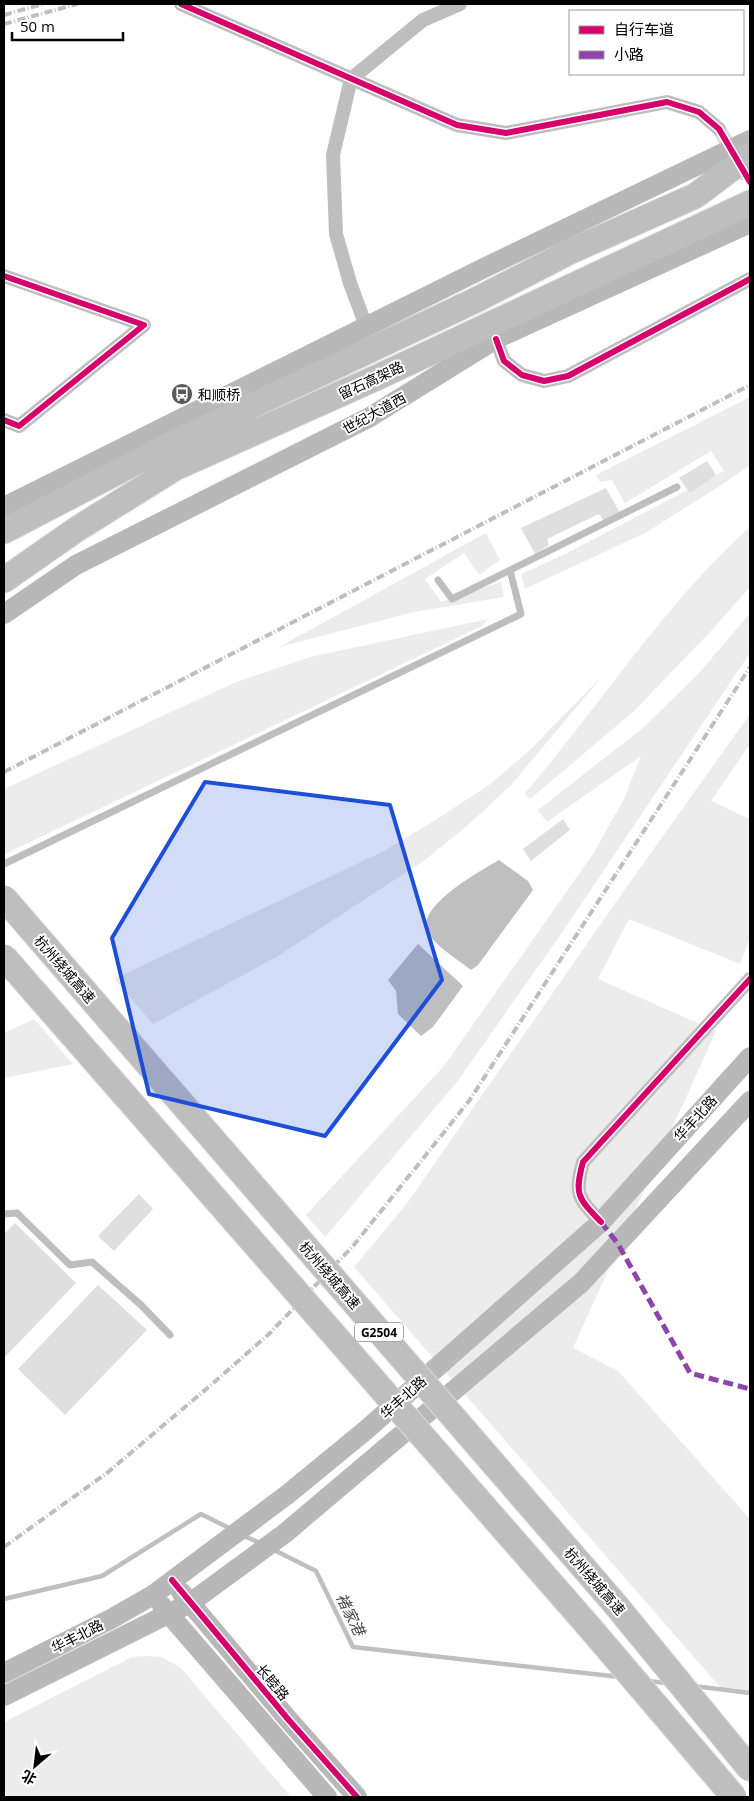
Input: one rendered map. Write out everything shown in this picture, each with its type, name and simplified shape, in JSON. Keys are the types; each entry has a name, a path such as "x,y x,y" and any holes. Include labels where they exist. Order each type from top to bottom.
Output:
{"highway":[{"name":"留石高架路","path":"4,531 172,443 476,300 571,251 695,196 750,155"},
{"name":"留石高架路","path":"4,580 77,529 175,468 378,377 750,203"},
{"path":"77,529 496,339"},
{"name":"杭州绕城高速","path":"4,898 615,1604 750,1769"},
{"name":"G2504","path":"4,957 591,1629 734,1797"}],"main road":[{"path":"4,506 366,326 750,140"},
{"name":"世纪大道西","path":"4,614 76,565 370,417 496,339 750,223"},
{"name":"华丰北路","path":"4,1673 111,1619 153,1595 256,1518 366,1430 601,1222 750,1057"},
{"name":"华丰北路","path":"4,1696 190,1603 284,1534 581,1283 750,1101"},
{"name":"长睦路","path":"172,1580 286,1718 357,1797"},
{"path":"153,1595 327,1797"}],"street":[{"path":"181,4 456,125 506,133 667,102 699,112 719,129"},
{"path":"366,326 350,283 336,234 333,155 351,79 423,20 460,4"},
{"path":"4,276 144,325 19,426 4,420"},
{"path":"496,339 504,361 522,374 544,381 568,376 750,279"},
{"path":"601,1222 581,1201 577,1182 583,1162 750,979"}],"lane":[{"path":"438,580 452,600 678,487"},
{"path":"4,864 521,614 510,570"},
{"path":"4,1214 17,1213 70,1265 92,1262 141,1305 170,1335"}],"highlighted area":[{"path":"205,782 390,805 442,980 325,1136 149,1094 112,938"}],"shaded area":[{"path":"750,397 750,465 647,532 525,589 521,574 565,554 724,471 711,451 625,503 612,480 600,482 596,475"},
{"path":"750,527 750,587 711,631 633,712 530,799 525,793 553,760 633,656 718,557"},
{"path":"486,533 500,560 479,575 464,553 425,579 441,602 501,582 504,597 414,612 279,647"},
{"path":"750,613 750,653 563,931 457,1082 325,1237 306,1215 444,1066 593,854 624,799 641,756 547,822 538,810 643,728 699,673"},
{"path":"488,619 482,626 5,854 4,852 4,789 236,682 310,657"},
{"path":"605,673 511,785 468,825 425,860 278,956 153,1024 114,979 384,851 440,817 489,785 529,751"},
{"path":"750,714 750,744 711,801 750,819 750,938 740,964 629,919 598,979 716,1031 573,1348 618,1371 750,1519 750,1691 720,1687 354,1267 408,1202 618,899"},
{"path":"499,860 528,881 533,890 478,965 471,970 439,946 427,928 427,919 442,899 454,889"},
{"path":"418,944 463,986 433,1027 421,1036 398,1014 396,991 388,980"},
{"path":"34,1019 73,1064 4,1078 4,1033"},
{"path":"132,1657 161,1657 180,1667 291,1797 4,1797 4,1722"}],"building":[{"path":"707,461 716,475 690,493 679,478"},
{"path":"606,488 620,513 604,521 599,514 547,539 549,545 535,554 521,528"},
{"path":"563,819 570,830 531,861 523,849"},
{"path":"139,1194 153,1209 114,1251 98,1236"},
{"path":"15,1223 76,1283 4,1358 4,1234"},
{"path":"98,1285 147,1330 65,1415 18,1369"}],"waterway":[{"name":"褚家港","path":"4,1599 102,1576 201,1514 231,1529"},
{"name":"褚家港","path":"242,1535 260,1543"},
{"name":"褚家港","path":"272,1549 316,1571 353,1647 620,1677"},
{"name":"褚家港","path":"647,1681 667,1683"},
{"name":"褚家港","path":"694,1686 750,1693"}],"tunnel":[{"path":"719,129 750,182"}],"railway":[{"path":"4,15 43,4"},
{"path":"4,24 77,4"},
{"path":"4,772 750,385"},
{"path":"4,1547 107,1473 211,1385 269,1334 353,1246 469,1101 750,667"}],"marked path":[{"path":"601,1222 618,1244 690,1373 750,1389"}],"cycle path":[{"path":"181,4 457,125 506,133 667,102 699,112 719,129 750,182"},
{"path":"4,276 144,325 19,426 4,420"},
{"path":"496,339 504,361 522,375 544,381 568,376 750,279"},
{"path":"601,1222 587,1207 580,1195 579,1182 583,1162 750,979"},
{"path":"172,1580 287,1718 357,1797"}],"place":[{"name":"和顺桥","path":"182,394"}]}
